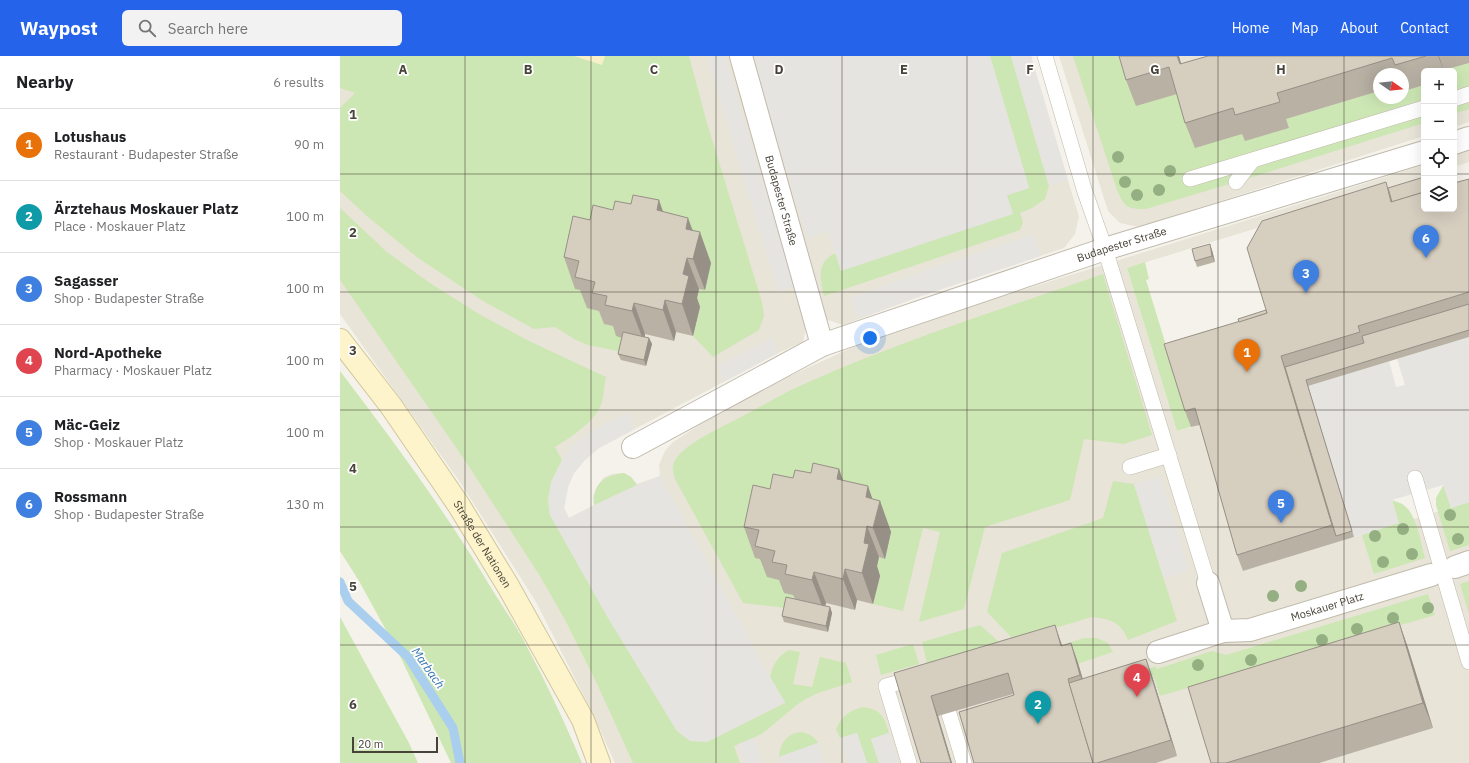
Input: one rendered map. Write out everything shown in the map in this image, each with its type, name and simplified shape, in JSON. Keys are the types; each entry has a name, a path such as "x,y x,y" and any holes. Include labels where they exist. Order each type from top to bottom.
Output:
{"main road":[{"name":"Straße der Nationen","path":"340,340 391,406 458,504 501,573 583,720 599,763"}],"street":[{"name":"Budapester Straße","path":"741,56 822,345"},
{"path":"1457,142 1469,138"},
{"name":"Budapester Straße","path":"633,447 822,345 1105,249 1421,153"},
{"name":"Moskauer Platz","path":"1158,652 1223,631 1250,630 1430,575"},
{"path":"1208,583 1223,631"}],"lane":[{"path":"1045,56 1084,189 1105,249 1208,583"},
{"path":"1457,98 1469,94"},
{"path":"1190,179 1421,109"},
{"path":"1236,182 1252,161"},
{"path":"1130,467 1169,455"},
{"path":"1415,478 1469,662"},
{"path":"909,763 886,686 935,677 964,763"}],"shaded area":[{"path":"340,56 1031,56 1079,217 1075,234 1064,248 921,296 843,325 828,320 806,328 803,342 778,353 599,448 585,460 574,473 568,487 564,508 569,518 594,505 593,496 603,478 612,474 624,473 631,477 637,484 660,476 659,465 665,451 673,442 701,424 779,381 853,347 955,311 1421,166 1421,178 1127,268 1177,431 1201,425 1243,571 1469,502 1469,763 615,763 591,710 536,602 460,482 340,314"},
{"path":"708,56 727,56 729,69 794,286 778,292 708,60"},
{"path":"758,56 990,56 1029,188 1007,195 1013,214 841,271 828,231 807,238 753,58"},
{"path":"1011,56 1031,56 1068,180 1049,186"},
{"path":"1059,56 1469,56 1469,122 1457,126 1457,68 1421,68 1421,137 1139,227 1120,223 1108,211"},
{"path":"1469,151 1469,162 1457,166 1457,154"},
{"path":"1033,234 1041,256 921,296 858,319 851,298 941,265"},
{"path":"1469,337 1469,502 1451,508 1443,485 1392,500 1399,523 1354,537 1308,386 1389,361 1396,387 1405,385 1397,359"},
{"path":"772,338 778,353 724,382 717,366"},
{"path":"627,412 635,429 599,448 585,460 574,473 568,487 564,508 569,518 637,485 660,476 785,702 707,742 690,741 677,731 607,616 550,515 548,500 551,482 562,460 573,446 584,436"},
{"path":"1160,476 1189,570 1164,579 1134,484"},
{"path":"857,733 867,763 848,763 840,738"},
{"path":"889,733 899,763 879,763 871,739"},
{"path":"754,738 764,763 745,763 738,744"},
{"path":"818,743 825,763 781,763 779,757"}],"green space":[{"path":"340,56 689,56 707,123 762,302 764,316 759,330 713,357 693,336 700,307 695,306 699,289 705,290 711,263 575,288 590,292 626,338 622,352 588,345 576,340 555,327 534,329 483,301 418,258 368,217 340,191 340,108 355,93 340,88"},
{"path":"990,56 1011,56 1049,186 1045,199 1032,208 1020,213 1023,222 1020,230 824,296 821,283 822,266 829,257 835,253 841,270 1007,195 1029,188"},
{"path":"1073,56 1121,56 1243,134 1289,128 1286,119 1373,93 1373,104 1409,104 1409,90 1421,86 1421,124 1146,209 1135,209 1127,206 1122,201 1117,190"},
{"path":"1469,63 1469,109 1457,113 1457,68 1451,68"},
{"path":"340,208 387,252 430,283 479,314 529,341 606,377 602,402 598,411 581,429 555,447 562,460 551,486 549,500 550,515 607,616 677,731 707,742 785,703 770,677 776,661 789,650 800,652 793,684 812,687 820,657 846,663 852,682 818,693 806,699 762,734 734,746 740,763 633,763 599,688 564,618 540,576 464,459 340,280"},
{"path":"1145,262 1149,279 1146,280 1191,427 1177,431 1127,268"},
{"path":"1103,274 1152,435 1124,444 1084,439 1070,500 985,527 964,609 919,622 940,532 923,528 903,611 873,604 880,576 875,574 879,557 885,559 891,532 770,562 798,597 787,608 743,603 675,479 673,464 681,453 696,441 802,385 883,351 956,324"},
{"path":"340,371 437,503 495,593 522,638 562,718 582,763 451,763 398,652 359,581 340,551"},
{"path":"624,473 631,477 637,485 594,505 597,486 605,478"},
{"path":"1113,481 1134,484 1177,621 1128,640 1122,629 1114,622 1092,617 1014,640 987,612 1002,553 1103,518"},
{"path":"1444,484 1451,508 1469,502 1469,545 1450,551 1436,505 1436,498"},
{"path":"1392,500 1403,504 1410,511 1416,524 1425,558 1374,574 1362,535 1398,523"},
{"path":"1469,581 1469,614 1460,584"},
{"path":"1428,594 1435,615 1160,696 1153,675 1143,678 1141,674 1155,666 1157,669 1212,651 1226,655"},
{"path":"340,617 409,743 418,763 340,763"},
{"path":"980,625 1000,643 927,663 922,642"},
{"path":"1084,638 1097,638 1108,643 1113,652 1068,667 1062,645"},
{"path":"913,644 919,664 881,675 876,655"},
{"path":"862,707 874,710 881,714 889,733 871,739 879,763 867,763 857,733 840,738 836,729 846,715"},
{"path":"802,732 811,736 818,743 779,757 781,747 785,740 792,734"}],"sand":[{"path":"574,56 605,56 602,65"}],"building":[{"path":"1119,56 1177,56 1180,64 1208,56 1426,56 1395,65 1392,58 1277,93 1280,102 1235,115 1233,108 1185,123 1169,67 1126,80"},
{"path":"1421,178 1421,193 1392,202 1388,188"},
{"path":"1469,179 1469,292 1358,326 1360,332 1281,356 1332,525 1237,555 1195,408 1185,411 1164,344 1267,313 1247,248 1262,221 1386,182 1391,202 1421,193 1421,212 1457,212 1457,182"},
{"path":"633,195 659,200 657,210 688,218 686,229 700,232 693,259 687,258 683,274 689,276 682,304 665,300 663,310 634,303 632,311 605,305 607,296 592,293 595,282 575,277 579,261 564,257 573,216 590,220 593,205 613,210 615,201 631,204"},
{"path":"1210,244 1212,256 1195,261 1192,249"},
{"path":"1469,304 1469,330 1306,380 1352,531 1336,536 1285,367 1364,343 1362,336"},
{"path":"1266,310 1267,313 1239,322 1238,319"},
{"path":"623,332 649,338 644,360 618,354"},
{"path":"813,463 839,469 837,479 868,486 866,497 880,501 873,528 867,526 864,543 869,544 862,573 845,569 843,579 814,572 812,580 785,574 787,565 772,562 775,551 755,546 759,530 744,527 753,485 770,489 773,474 793,478 795,470 811,473"},
{"path":"786,597 830,607 826,626 782,616"},
{"path":"1399,622 1423,703 1226,763 1211,763 1188,687"},
{"path":"1055,625 1061,646 1071,643 1080,675 1068,679 1093,763 974,763 959,712 1014,695 1008,673 931,696 951,763 921,763 894,673"},
{"path":"1146,659 1171,740 1093,763 1069,683"}],"waterway":[{"name":"Marbach","path":"340,582 348,601 408,657 453,728 460,763"}],"place":[{"name":"Rossmann","path":"1426,258"},
{"name":"Sagasser","path":"1306,293"},
{"name":"Lotushaus","path":"1247,372"},
{"name":"Mäc-Geiz","path":"1281,523"},
{"name":"Nord-Apotheke","path":"1137,697"},
{"name":"Ärztehaus Moskauer Platz","path":"1038,724"}]}
